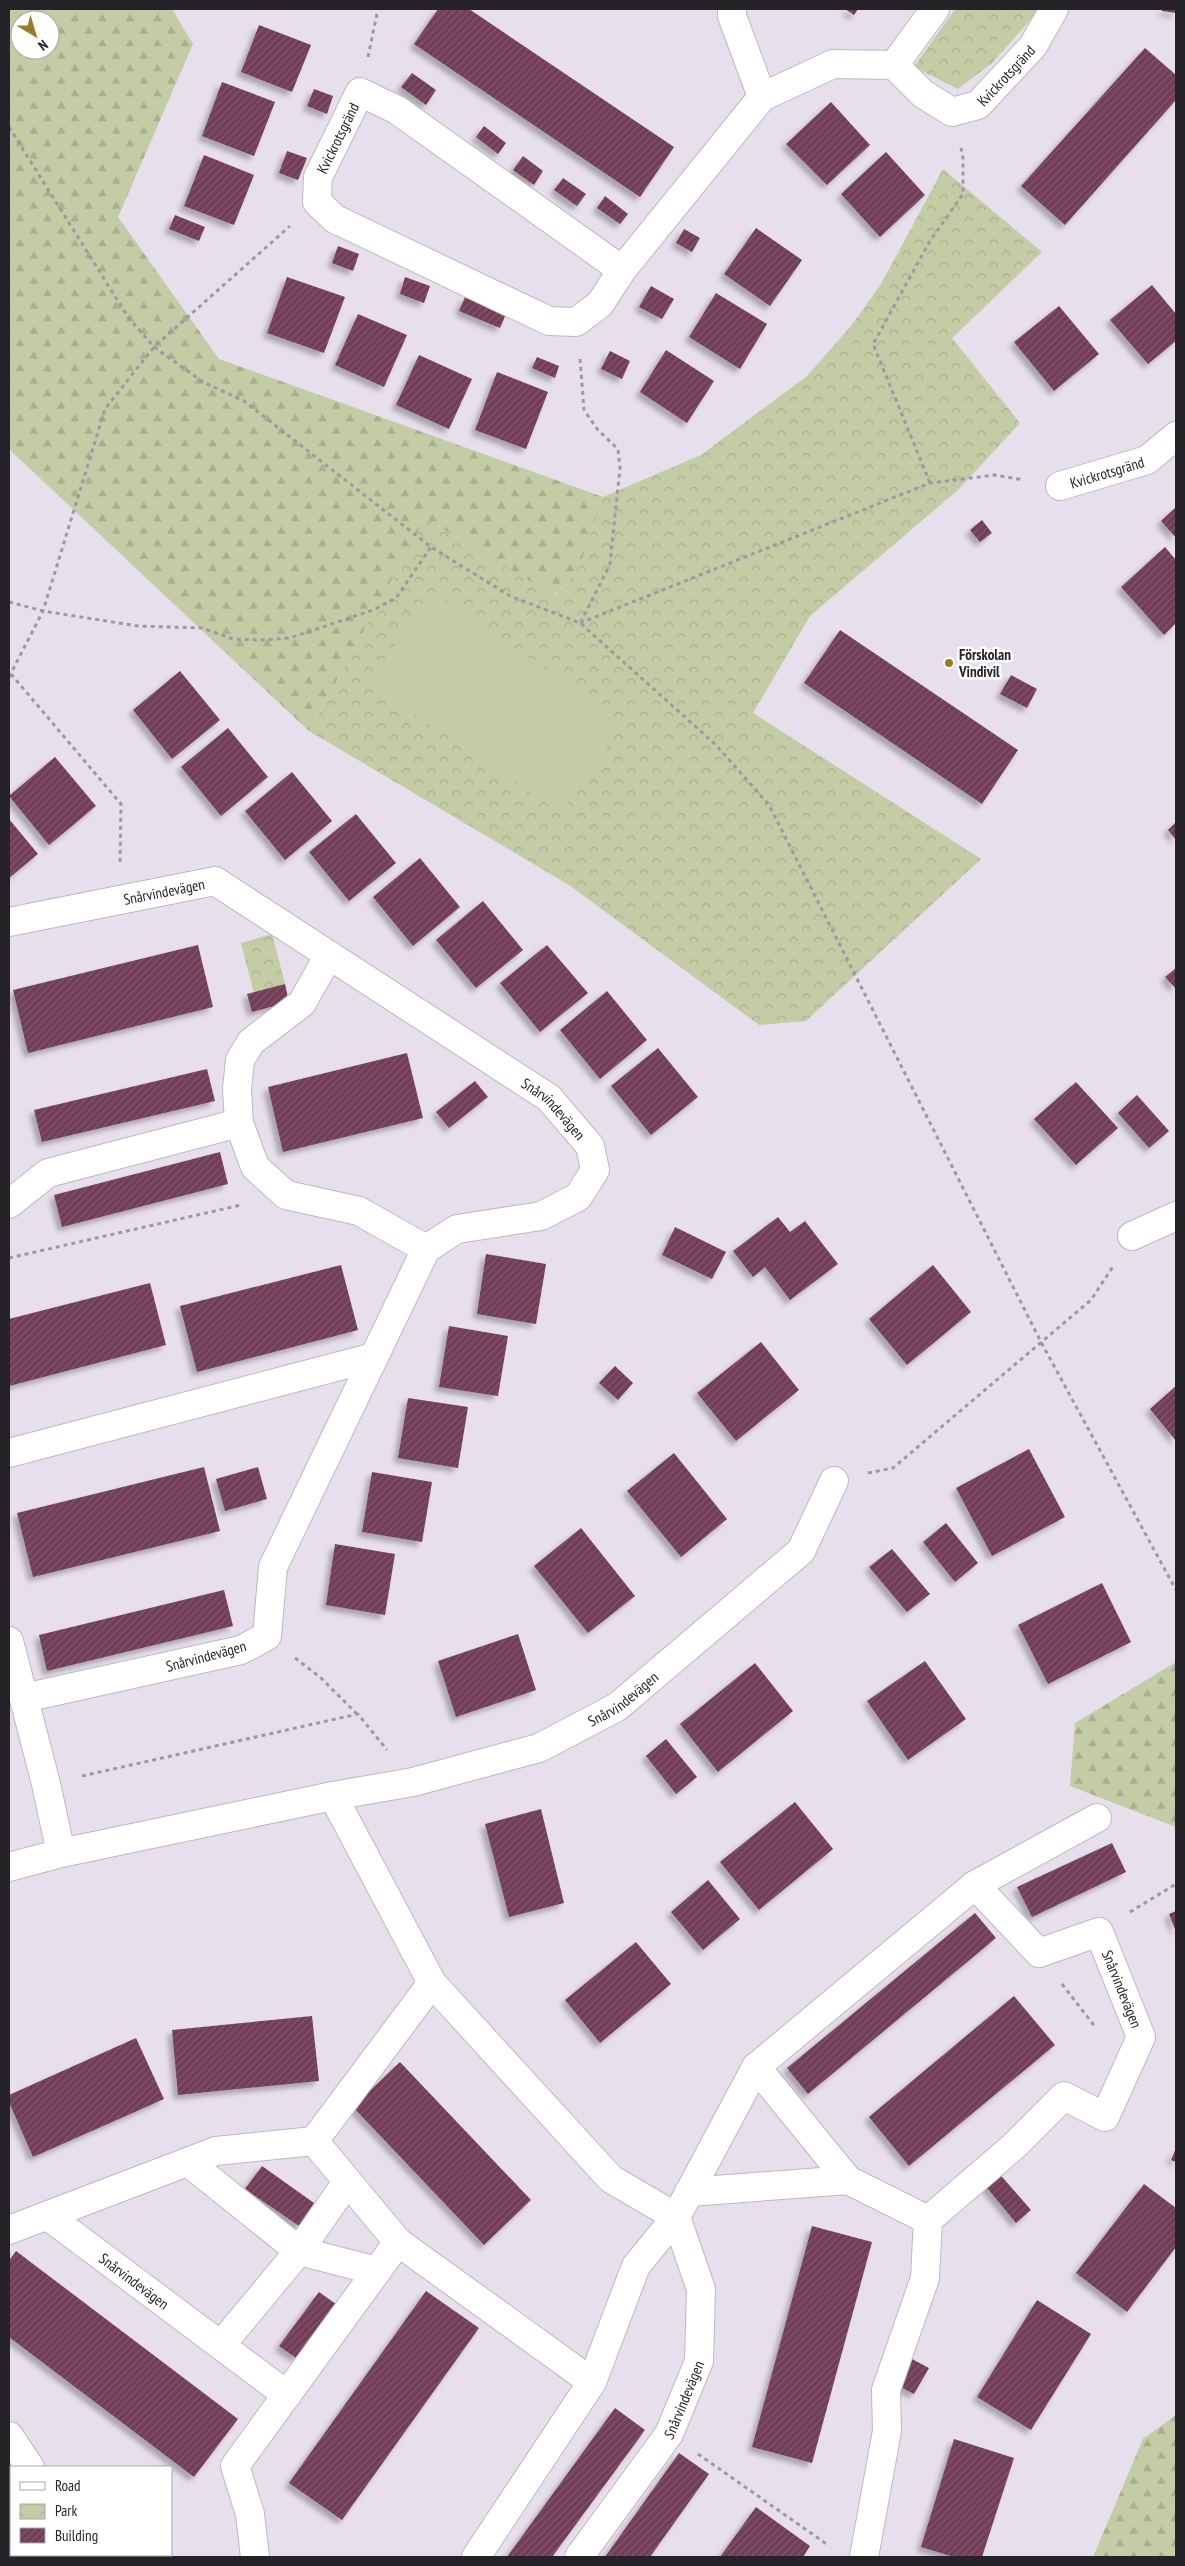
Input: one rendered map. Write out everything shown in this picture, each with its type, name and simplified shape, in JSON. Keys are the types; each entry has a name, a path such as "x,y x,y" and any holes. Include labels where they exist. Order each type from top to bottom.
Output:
{"street":[{"path":"732,9 732,16 762,97"},
{"path":"894,65 935,9"},
{"name":"Kvickrotsgränd","path":"952,112 978,105 1033,46 1054,9"},
{"path":"317,202 335,219 550,320 576,322 600,304 622,270 762,97 833,64 894,65 923,94 952,112"},
{"name":"Kvickrotsgränd","path":"317,202 318,177 360,92 397,110 622,270"},
{"name":"Kvickrotsgränd","path":"1060,486 1147,460 1176,436"},
{"name":"Snårvindevägen","path":"9,922 215,881 549,1098 590,1146 594,1170 578,1197 541,1216 457,1229 426,1249"},
{"path":"267,1636 273,1567 426,1249 359,1210 286,1195 255,1167 239,1123 237,1089 240,1060 251,1042 302,1003 330,955"},
{"path":"9,1204 48,1173 239,1123"},
{"path":"1132,1236 1176,1216"},
{"path":"9,1453 374,1357"},
{"name":"Snårvindevägen","path":"9,1866 61,1853 333,1796 413,1782 539,1748 616,1707 801,1551 834,1481"},
{"name":"Snårvindevägen","path":"24,1698 242,1650 267,1636"},
{"path":"9,1642 46,1784 61,1853"},
{"path":"333,1796 432,1983 611,2179 676,2217"},
{"path":"476,2557 592,2382 636,2266 676,2217 756,2068 975,1885 1097,1818"},
{"path":"975,1885 1039,1954"},
{"name":"Snårvindevägen","path":"928,2220 1014,2146 1064,2096 1105,2117 1141,2036 1099,1932 1039,1954"},
{"path":"9,2230 216,2152 314,2141 432,1983"},
{"path":"756,2068 848,2180 928,2220 925,2278 886,2390 886,2431 864,2557"},
{"path":"314,2141 398,2242 592,2382"},
{"path":"188,2162 299,2251 377,2270"},
{"path":"689,2192 848,2180"},
{"path":"221,2345 299,2251 347,2182"},
{"name":"Snårvindevägen","path":"48,2216 287,2395"},
{"name":"Snårvindevägen","path":"579,2557 669,2434 699,2361 701,2289 676,2217"},
{"path":"254,2557 250,2514 235,2466 398,2242"},
{"path":"9,2436 29,2466"}],"path":[{"path":"360,92 378,9"},
{"path":"930,483 873,344 930,241 963,194 963,158 952,112"},
{"path":"9,127 128,317 154,347 203,382 244,402 431,547 510,596 580,623 715,744 769,805 1041,1342 1176,1590"},
{"path":"118,901 121,804 10,675 43,611 105,409 154,347 317,202"},
{"path":"576,322 584,410 598,430 618,449 620,468 610,564 580,623"},
{"path":"580,623 930,483 995,475 1060,486"},
{"path":"9,602 43,611 138,626 202,628 234,638 260,640 290,638 373,610 396,598 431,547"},
{"path":"9,1258 286,1195"},
{"path":"834,1481 893,1468 1091,1300 1132,1236"},
{"path":"267,1636 320,1677 358,1714 413,1782"},
{"path":"46,1784 358,1714"},
{"path":"1099,1932 1176,1884"},
{"path":"1039,1954 1127,2068"},
{"path":"669,2434 830,2546"}],"green space":[{"path":"9,9 172,9 193,44 118,217 219,359 603,497 580,566 554,596 425,519 309,731 9,448"},
{"path":"955,9 1040,9 992,63 958,89 914,67"},
{"path":"943,169 1042,252 952,338 1020,423 958,490 810,616 753,713 981,859 806,1021 759,1025 569,885 309,731 425,518 555,596 580,565 603,497 701,455 807,376 851,326 881,284"},
{"path":"431,591 623,722 561,813 369,683"},
{"path":"272,934 285,984 254,993 241,943"},
{"path":"1176,1662 1176,1827 1070,1786 1075,1723"},
{"path":"1176,2415 1176,2557 1093,2557 1143,2439"}],"building":[{"path":"438,9 469,9 674,147 640,197 414,44"},
{"path":"845,9 858,9 854,15"},
{"path":"1162,9 1176,9 1176,13 1162,11"},
{"path":"259,25 311,45 292,92 241,72"},
{"path":"1145,48 1176,75 1176,100 1065,225 1021,186"},
{"path":"412,73 436,90 426,105 401,87"},
{"path":"222,82 275,102 254,156 202,136"},
{"path":"314,89 333,96 327,114 307,106"},
{"path":"831,102 870,145 827,185 786,144"},
{"path":"484,126 506,143 498,154 476,137"},
{"path":"287,151 307,158 298,180 279,173"},
{"path":"886,152 925,195 880,237 841,194"},
{"path":"204,155 254,175 234,225 184,206"},
{"path":"523,156 543,171 534,185 513,170"},
{"path":"563,178 586,194 577,206 554,190"},
{"path":"605,196 628,214 620,224 597,208"},
{"path":"175,215 205,227 199,241 169,229"},
{"path":"756,228 802,260 770,306 724,274"},
{"path":"684,229 700,238 692,252 676,243"},
{"path":"338,246 359,254 353,271 332,263"},
{"path":"287,277 345,297 324,353 267,333"},
{"path":"405,277 430,286 424,303 400,294"},
{"path":"1152,285 1176,314 1176,341 1148,364 1110,320"},
{"path":"651,286 674,299 662,319 639,307"},
{"path":"716,293 767,324 740,369 689,337"},
{"path":"465,297 506,314 500,328 459,311"},
{"path":"1059,306 1099,354 1054,391 1014,342"},
{"path":"358,314 407,335 384,387 335,365"},
{"path":"666,350 714,381 687,423 640,392"},
{"path":"610,351 630,361 622,379 601,369"},
{"path":"419,355 472,379 449,429 396,405"},
{"path":"537,357 559,366 555,378 532,368"},
{"path":"497,372 548,392 526,449 475,430"},
{"path":"1176,507 1176,538 1161,521"},
{"path":"982,520 992,533 980,542 970,530"},
{"path":"1165,547 1176,560 1176,623 1164,635 1121,587"},
{"path":"840,630 1018,750 982,804 804,683"},
{"path":"180,671 220,720 172,759 133,710"},
{"path":"1011,675 1037,689 1027,708 1000,694"},
{"path":"228,728 268,777 221,816 181,767"},
{"path":"55,757 96,806 49,845 9,796"},
{"path":"292,772 332,821 285,860 245,811"},
{"path":"356,814 396,863 349,901 309,852"},
{"path":"9,819 38,854 9,878"},
{"path":"1176,822 1176,840 1168,830"},
{"path":"420,858 460,907 413,946 373,897"},
{"path":"483,901 523,950 476,988 436,940"},
{"path":"198,945 213,1007 28,1053 13,990"},
{"path":"547,945 588,993 540,1032 500,983"},
{"path":"1176,968 1176,989 1165,977"},
{"path":"285,984 289,1002 252,1012 247,994"},
{"path":"607,991 647,1040 600,1079 560,1030"},
{"path":"658,1048 698,1097 651,1135 611,1086"},
{"path":"407,1053 423,1118 283,1152 268,1087"},
{"path":"207,1069 215,1101 42,1142 34,1110"},
{"path":"475,1081 488,1097 449,1128 436,1112"},
{"path":"1076,1082 1118,1128 1076,1165 1034,1119"},
{"path":"1137,1095 1169,1131 1149,1148 1118,1113"},
{"path":"220,1152 228,1184 62,1227 54,1195"},
{"path":"778,1217 790,1232 805,1221 838,1264 790,1300 765,1267 753,1277 733,1251"},
{"path":"675,1227 726,1252 712,1279 662,1255"},
{"path":"486,1254 546,1264 536,1324 477,1314"},
{"path":"341,1265 358,1330 197,1372 180,1306"},
{"path":"933,1265 971,1312 907,1365 869,1319"},
{"path":"150,1283 166,1345 9,1386 9,1319"},
{"path":"449,1326 508,1336 498,1396 439,1387"},
{"path":"761,1342 799,1390 736,1441 697,1393"},
{"path":"615,1366 633,1383 618,1400 599,1383"},
{"path":"1176,1386 1176,1441 1150,1409"},
{"path":"408,1398 468,1407 458,1468 398,1458"},
{"path":"1029,1449 1065,1517 992,1556 956,1488"},
{"path":"674,1453 727,1519 681,1557 627,1491"},
{"path":"204,1467 220,1531 33,1577 17,1513"},
{"path":"258,1467 267,1499 225,1511 216,1479"},
{"path":"372,1472 432,1482 422,1542 362,1532"},
{"path":"946,1523 978,1563 955,1582 923,1542"},
{"path":"581,1528 635,1596 588,1633 534,1566"},
{"path":"335,1544 395,1554 385,1615 326,1605"},
{"path":"892,1549 930,1594 907,1612 869,1567"},
{"path":"1102,1583 1131,1642 1048,1684 1018,1625"},
{"path":"224,1590 233,1626 47,1671 39,1635"},
{"path":"518,1634 536,1690 456,1717 438,1661"},
{"path":"925,1661 966,1719 908,1760 867,1701"},
{"path":"755,1663 793,1711 718,1772 680,1724"},
{"path":"666,1739 697,1777 676,1794 646,1756"},
{"path":"795,1802 833,1849 759,1910 720,1862"},
{"path":"541,1809 564,1903 509,1917 485,1824"},
{"path":"1112,1843 1126,1872 1032,1917 1017,1887"},
{"path":"708,1880 740,1919 703,1950 671,1912"},
{"path":"1176,1911 1176,1932 1169,1914"},
{"path":"975,1913 996,1938 808,2094 787,2068"},
{"path":"636,1942 671,1984 600,2043 565,2000"},
{"path":"1014,1996 1055,2045 909,2166 869,2117"},
{"path":"312,2016 319,2081 178,2095 172,2030"},
{"path":"136,2038 164,2099 33,2157 9,2102 9,2095"},
{"path":"400,2062 531,2200 484,2245 353,2107"},
{"path":"1176,2148 1176,2162 1171,2160"},
{"path":"262,2166 314,2203 299,2226 245,2189"},
{"path":"997,2171 1031,2210 1016,2223 983,2183"},
{"path":"1144,2184 1176,2208 1176,2247 1127,2312 1076,2273"},
{"path":"812,2226 872,2242 812,2463 752,2447"},
{"path":"16,2251 238,2419 194,2477 9,2337 9,2261"},
{"path":"426,2291 479,2328 342,2520 289,2483"},
{"path":"319,2292 336,2304 296,2358 279,2346"},
{"path":"1037,2300 1091,2334 1031,2430 977,2397"},
{"path":"912,2359 929,2368 914,2394 897,2385"},
{"path":"615,2408 645,2430 552,2557 507,2557"},
{"path":"954,2439 1014,2458 982,2557 954,2557 921,2547"},
{"path":"679,2453 709,2474 650,2557 605,2557"},
{"path":"756,2507 810,2546 803,2557 720,2557"}],"place":[{"name":"Förskolan Vindivil","path":"949,663"}]}
